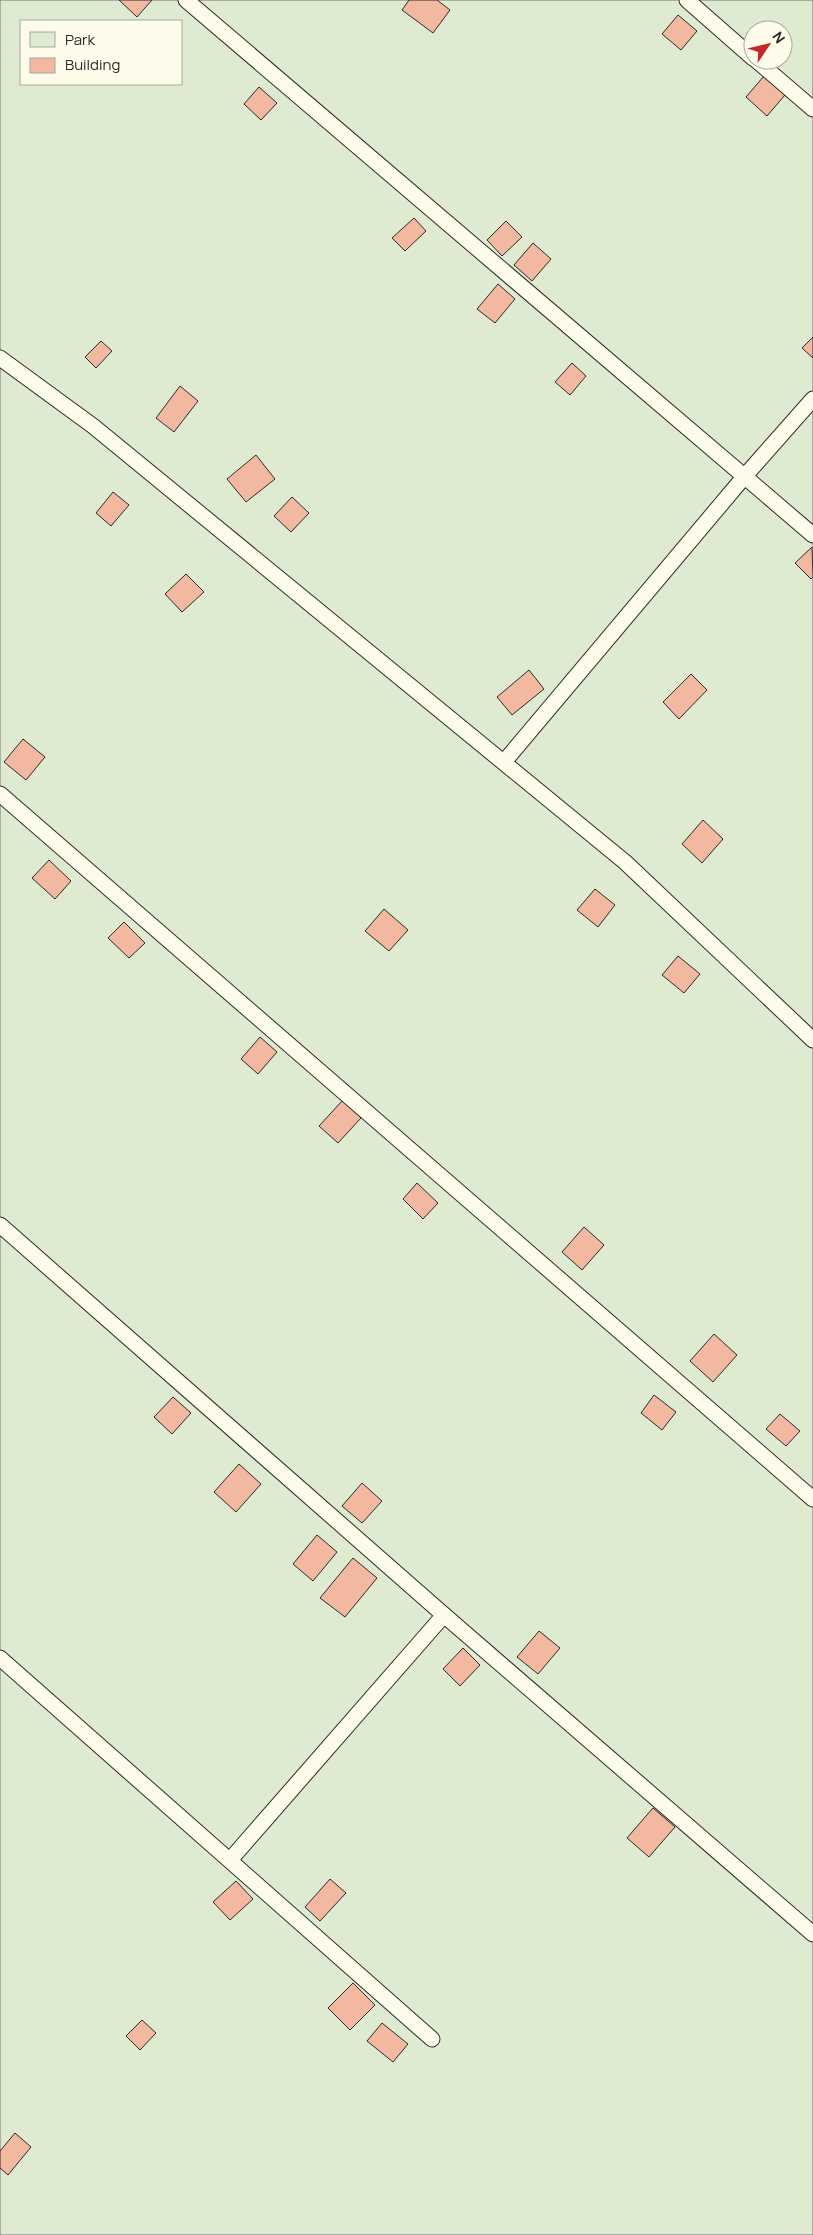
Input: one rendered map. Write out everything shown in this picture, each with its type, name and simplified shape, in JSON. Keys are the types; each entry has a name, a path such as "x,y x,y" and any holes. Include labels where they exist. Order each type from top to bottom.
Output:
{"lane":[{"path":"186,0 813,535"},
{"path":"687,0 743,49"},
{"path":"767,70 813,110"},
{"path":"0,358 93,426 625,862 813,1040"},
{"path":"504,762 744,477 813,399"},
{"path":"0,794 813,1499"},
{"path":"0,1225 813,1934"},
{"path":"230,1860 444,1614"},
{"path":"0,1658 432,2039"}],"green space":[{"path":"0,0 813,0 813,2235 0,2235"}],"building":[{"path":"119,0 152,0 137,17"},
{"path":"409,0 437,0 450,10 433,33 402,10"},
{"path":"678,15 697,31 681,50 662,34"},
{"path":"764,76 785,95 767,116 746,97"},
{"path":"259,87 277,103 261,120 244,104"},
{"path":"414,218 426,231 405,251 392,238"},
{"path":"506,221 522,237 502,256 487,240"},
{"path":"533,243 551,259 532,281 514,265"},
{"path":"498,284 515,299 495,323 477,309"},
{"path":"813,337 813,358 802,348"},
{"path":"101,341 112,351 96,368 85,357"},
{"path":"572,363 586,376 570,395 555,382"},
{"path":"180,386 198,401 174,432 156,418"},
{"path":"256,455 275,479 246,502 227,479"},
{"path":"113,492 129,505 111,526 96,513"},
{"path":"292,497 309,513 291,532 274,516"},
{"path":"812,547 813,577 811,579 795,563"},
{"path":"186,574 204,592 182,612 165,594"},
{"path":"529,670 544,689 512,715 497,697"},
{"path":"691,674 707,690 679,719 663,702"},
{"path":"23,739 45,757 26,780 4,762"},
{"path":"703,820 723,839 702,863 682,844"},
{"path":"49,860 71,881 55,899 32,878"},
{"path":"595,889 615,905 598,927 577,910"},
{"path":"384,909 408,930 389,951 365,931"},
{"path":"124,922 145,943 129,958 108,938"},
{"path":"678,956 700,974 684,993 662,975"},
{"path":"260,1037 277,1052 258,1074 241,1059"},
{"path":"343,1100 361,1118 338,1143 319,1126"},
{"path":"417,1183 438,1203 423,1219 403,1199"},
{"path":"584,1227 604,1245 582,1270 562,1252"},
{"path":"714,1334 737,1355 713,1382 690,1361"},
{"path":"654,1395 676,1412 662,1430 641,1413"},
{"path":"173,1397 191,1413 172,1434 154,1417"},
{"path":"780,1414 800,1431 786,1446 766,1429"},
{"path":"239,1464 261,1484 236,1512 214,1492"},
{"path":"362,1483 382,1501 362,1523 342,1506"},
{"path":"317,1535 337,1552 313,1581 293,1564"},
{"path":"353,1558 377,1578 345,1617 320,1598"},
{"path":"539,1631 560,1648 538,1674 517,1657"},
{"path":"463,1648 480,1665 460,1686 443,1669"},
{"path":"653,1808 675,1827 649,1857 627,1838"},
{"path":"330,1879 346,1893 320,1921 305,1907"},
{"path":"236,1881 253,1899 230,1920 213,1902"},
{"path":"353,1983 375,2005 350,2030 328,2008"},
{"path":"142,2020 156,2033 140,2050 126,2036"},
{"path":"382,2023 408,2044 393,2062 367,2041"},
{"path":"15,2133 31,2147 8,2175 0,2168 0,2151"}]}
